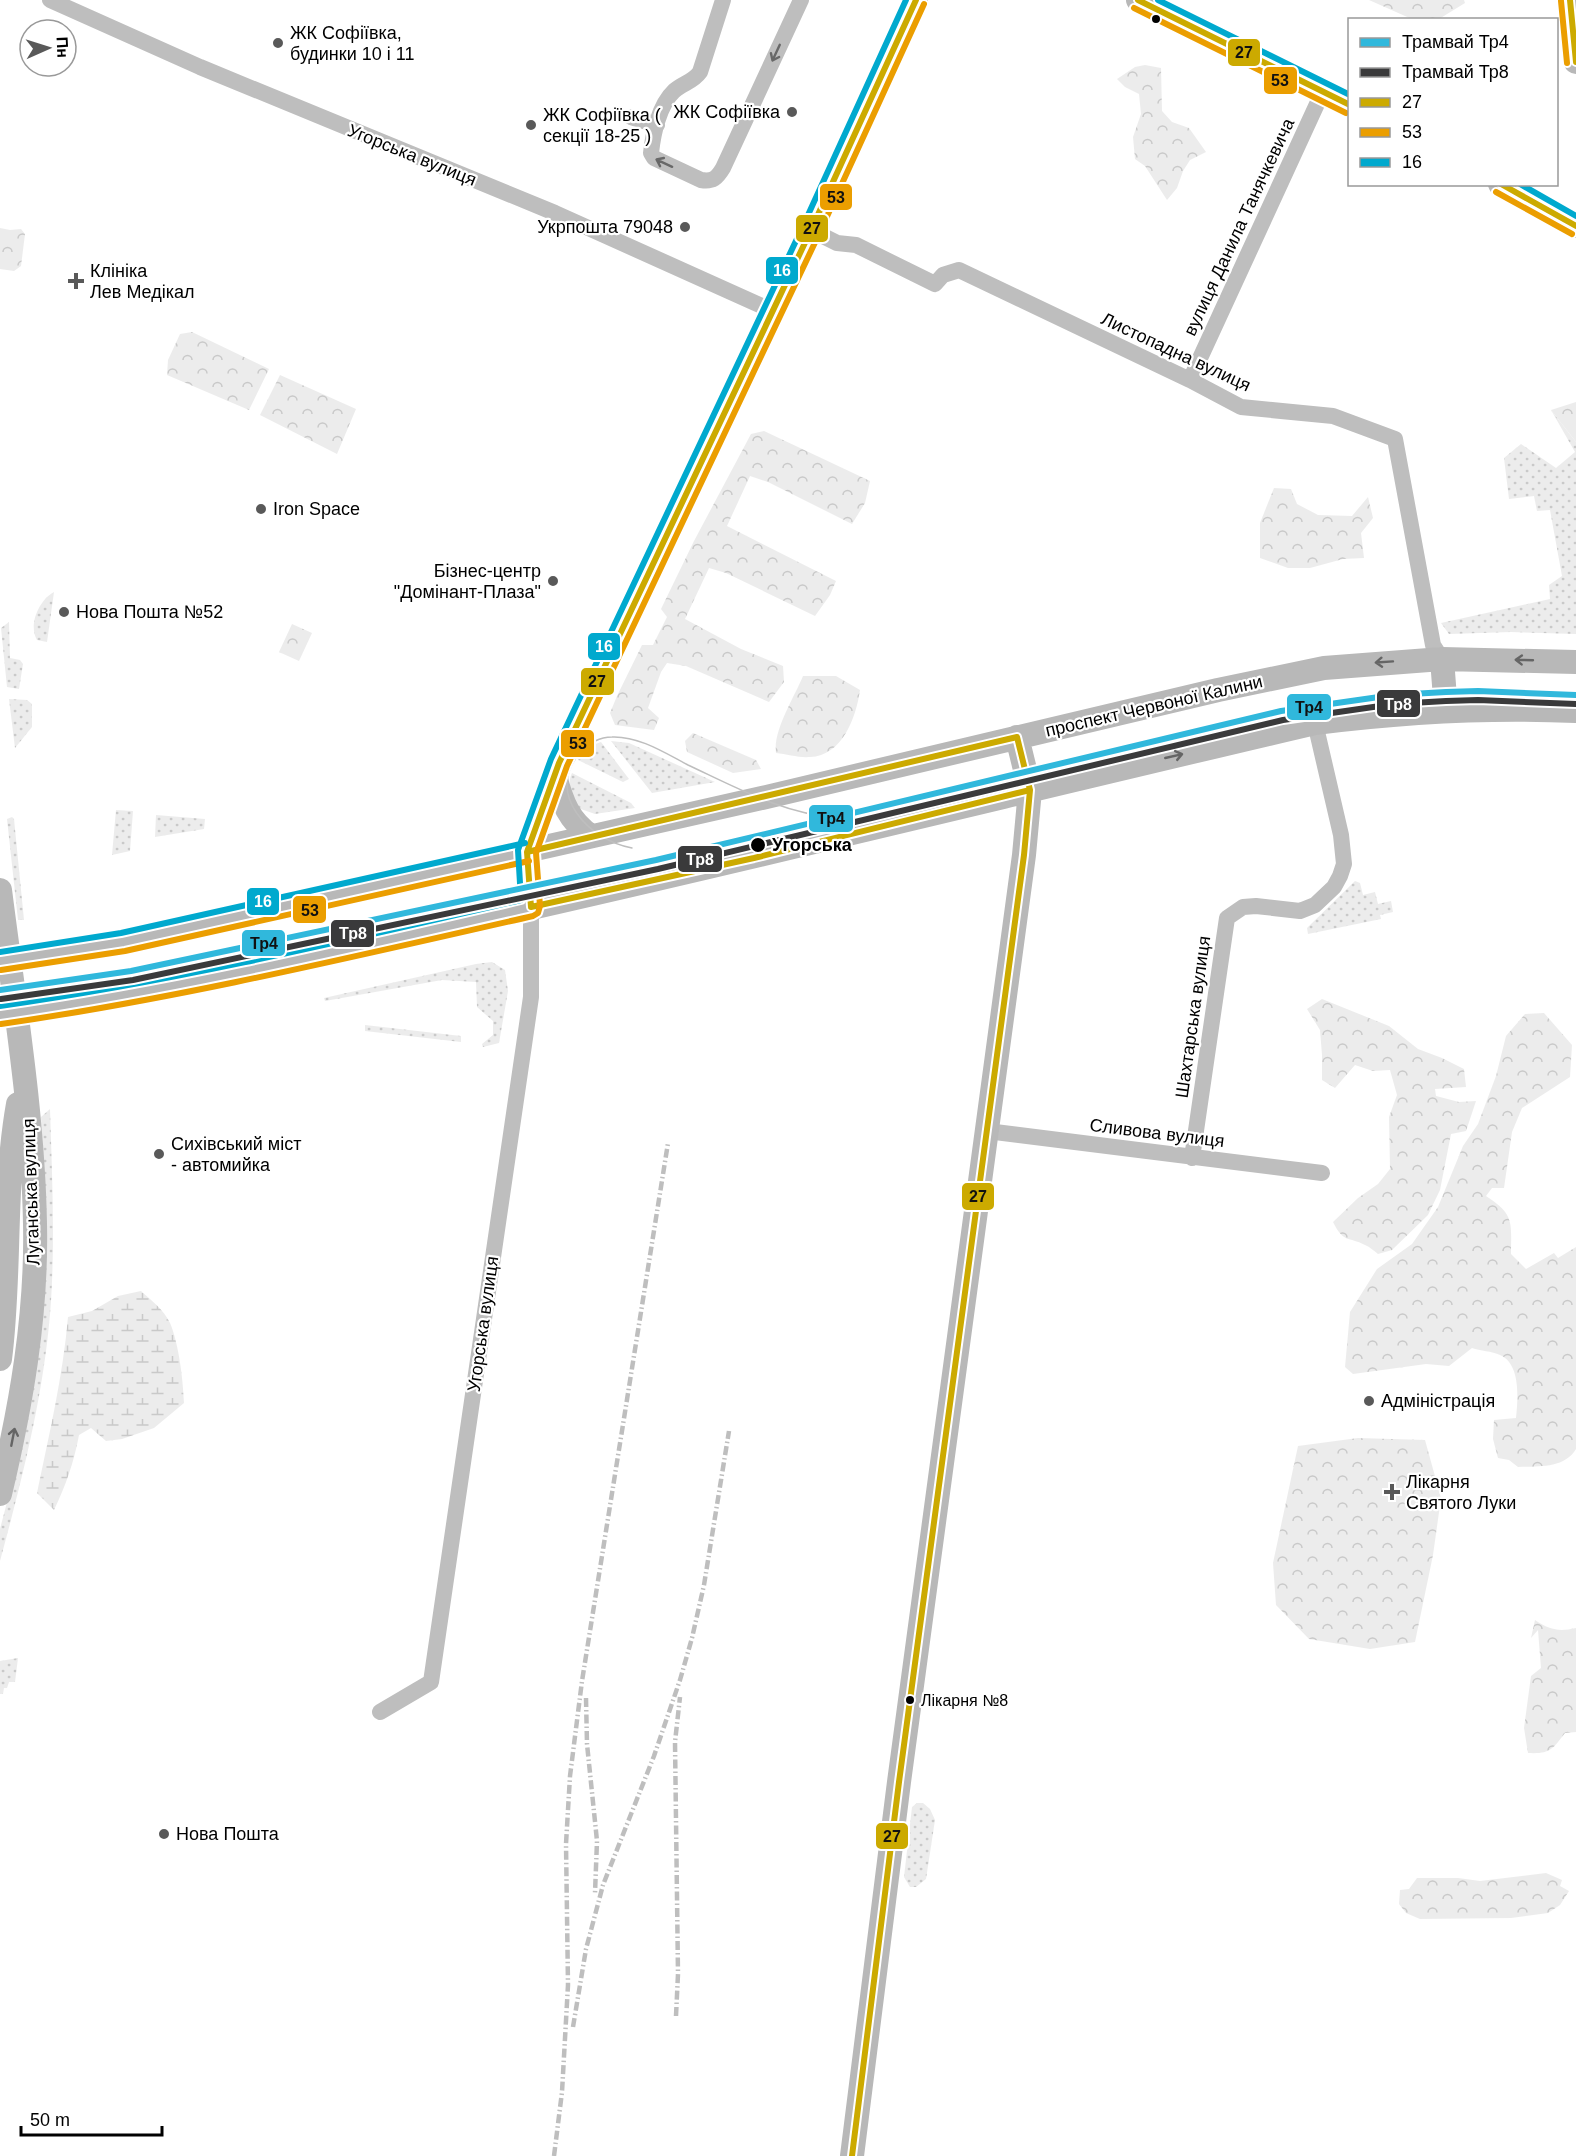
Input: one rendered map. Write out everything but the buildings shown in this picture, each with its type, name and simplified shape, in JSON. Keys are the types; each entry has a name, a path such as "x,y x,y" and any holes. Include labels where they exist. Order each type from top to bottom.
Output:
{"main road":[{"path":"531,907 527,852 555,776 811,230 916,0"},
{"path":"1138,0 1348,104"},
{"path":"1570,0 1576,62"},
{"path":"1504,186 1576,226"},
{"path":"1442,659 1446,711"},
{"name":"проспект Червоної Калини","path":"0,961 123,942 527,852 1017,737 1324,668 1442,659 1576,662"},
{"path":"0,1015 133,994 302,959 753,858 1315,723 1376,715 1446,711 1529,709 1576,711"},
{"path":"852,2156 898,1793 1024,855 1030,790 1017,737"},
{"path":"555,776 563,804 572,820 591,836"},
{"name":"Луганська вулиця","path":"0,890 24,1075 33,1168 35,1226 28,1346 20,1399 0,1494"},
{"path":"0,1359 5,1324 10,1173 14,1128 24,1075"}],"street":[{"name":"Угорська вулиця","path":"50,0 210,71 555,213 773,311"},
{"path":"723,0 700,72 695,80 673,92 663,108 651,153 654,158 701,180 709,181 717,177 801,0"},
{"name":"вулиця Данила Танячкевича","path":"1190,380 1323,91"},
{"path":"631,117 657,125"},
{"name":"Листопадна вулиця","path":"811,230 837,243 856,245 935,284 944,275 958,270 1241,406 1333,416 1395,439 1433,645 1442,659"},
{"name":"Шахтарська вулиця","path":"1192,1158 1227,918 1243,907 1256,906 1300,911 1315,905 1334,887 1344,864 1341,835 1315,723"},
{"name":"Угорська вулиця","path":"380,1712 431,1682 531,997 531,907"},
{"name":"Сливова вулиця","path":"987,1131 1322,1173"}],"green space":[{"path":"1369,0 1464,0 1465,3 1441,18 1410,18"},
{"path":"1145,65 1161,68 1162,111 1172,122 1189,128 1206,152 1190,160 1177,188 1167,200 1145,166 1135,159 1133,137 1141,114 1139,94 1125,87 1117,79 1135,67"},
{"path":"0,228 21,229 25,234 21,266 14,271 0,269"},
{"path":"192,332 269,369 249,410 167,375 168,360 180,334"},
{"path":"280,375 356,409 337,454 260,415"},
{"path":"1576,402 1576,442 1551,410"},
{"path":"1551,410 1576,442 1576,634 1511,632 1449,634 1441,623 1550,599 1549,585 1562,576 1550,510 1537,511 1534,496 1509,499 1504,458 1521,444 1556,468 1575,452"},
{"path":"764,431 870,481 865,503 852,524 768,482 750,476 727,526 836,581 830,595 815,616 726,573 709,568 685,619 741,649 783,666 784,682 769,702 686,666 667,663 661,672 648,708 659,718 654,730 615,725 610,713 617,696 642,645 653,645 667,617 661,609 694,541 751,434"},
{"path":"1274,488 1291,489 1297,504 1318,515 1352,516 1368,497 1373,518 1361,533 1364,558 1343,559 1310,568 1288,568 1260,558 1260,523"},
{"path":"54,592 47,642 37,640 34,627 36,613"},
{"path":"9,622 10,658 20,660 23,664 19,689 7,687 1,628"},
{"path":"292,624 312,633 299,661 279,652"},
{"path":"803,676 836,676 860,690 855,712 846,734 831,750 810,757 776,753 781,724"},
{"path":"9,699 27,700 32,704 32,727 15,748"},
{"path":"693,733 756,760 761,769 733,773 687,752 685,741"},
{"path":"611,741 629,743 715,782 652,793"},
{"path":"601,742 629,779 623,782 578,760 590,746"},
{"path":"572,773 631,803 635,808 595,814 578,808 570,787"},
{"path":"116,810 133,811 130,851 112,855"},
{"path":"156,815 205,819 204,829 155,837"},
{"path":"12,817 24,920 18,920 7,819"},
{"path":"1355,881 1360,883 1363,895 1375,892 1378,904 1391,901 1393,912 1380,915 1381,919 1308,934 1307,928"},
{"path":"492,962 505,970 508,991 499,1043 483,1047 482,1044 493,1035 493,1021 477,1007 476,982 442,980 325,1001 324,998 476,964"},
{"path":"1322,999 1389,1026 1418,1049 1464,1069 1466,1087 1435,1089 1436,1096 1459,1102 1476,1101 1466,1131 1451,1134 1440,1190 1428,1215 1392,1250 1378,1254 1359,1242 1343,1237 1333,1222 1358,1198 1378,1184 1390,1169 1389,1117 1397,1095 1390,1070 1373,1071 1355,1065 1335,1088 1322,1080 1320,1030 1307,1009"},
{"path":"1544,1013 1572,1045 1570,1077 1522,1108 1512,1132 1504,1188 1492,1188 1486,1196 1507,1214 1511,1227 1511,1254 1526,1269 1554,1253 1558,1258 1576,1247 1576,1449 1565,1460 1558,1463 1518,1467 1509,1460 1498,1458 1493,1439 1494,1420 1516,1418 1517,1410 1515,1374 1512,1366 1500,1355 1472,1348 1449,1366 1426,1364 1353,1374 1345,1367 1350,1312 1377,1269 1412,1244 1438,1207 1463,1146 1478,1124 1496,1076 1506,1036 1525,1014"},
{"path":"365,1025 461,1036 461,1042 365,1031"},
{"path":"50,1109 53,1253 48,1334 32,1433 0,1561 0,1529 11,1487 45,1189 41,1117"},
{"path":"141,1291 161,1310 170,1323 182,1373 184,1403 154,1428 122,1439 106,1441 91,1428 79,1435 69,1473 54,1510 37,1493 59,1383 68,1317 92,1311 118,1296"},
{"path":"1358,1438 1425,1440 1441,1498 1433,1555 1415,1642 1370,1649 1309,1639 1276,1605 1273,1563 1298,1446"},
{"path":"1535,1620 1555,1629 1576,1628 1576,1732 1565,1733 1546,1752 1528,1753 1524,1728 1531,1676 1541,1668 1538,1630 1531,1638"},
{"path":"18,1658 15,1682 9,1682 3,1694 0,1694 0,1661"},
{"path":"917,1803 923,1803 930,1809 935,1820 926,1879 916,1887 910,1887 904,1877 912,1807"},
{"path":"1546,1873 1562,1880 1560,1886 1569,1891 1560,1905 1548,1913 1511,1918 1420,1919 1406,1913 1399,1904 1400,1890 1409,1889 1417,1878 1458,1878 1480,1881"}],"tram line":[{"name":"Тр4","path":"0,990 131,971 656,860 1281,711 1393,695 1446,692 1576,695"},
{"name":"Тр8","path":"1,999 133,980 658,869 1283,720 1394,704 1446,701 1576,704"},
{"path":"632,848 616,844 588,826 577,813 570,799 567,784 570,769 583,750 603,738 622,737 642,742 761,799 818,816 838,818"}],"railway":[{"path":"554,2156 562,2092 568,1985 566,1844 570,1776 582,1681 668,1143"},
{"path":"573,2027 586,1949 603,1885 654,1756 692,1638 704,1585 729,1431"},
{"path":"676,2016 678,1974 675,1742 680,1697"},
{"path":"586,1698 587,1744 597,1841 595,1893"}],"transit line":[{"name":"16","path":"0,1006 197,972 327,945 521,900 518,850 551,759 803,226 906,0"},
{"name":"27","path":"916,0 811,230 559,763 527,852 531,907 754,858 1030,790"},
{"name":"27","path":"1138,0 1348,104"},
{"name":"16","path":"1158,0 1348,94"},
{"name":"27","path":"1570,0 1576,62"},
{"name":"53","path":"1561,1 1567,63"},
{"name":"53","path":"1,1024 135,1002 268,975 533,916 538,913 540,906 536,853 567,766 819,234 924,4"},
{"name":"53","path":"1134,8 1346,113"},
{"name":"27","path":"1505,186 1576,226"},
{"name":"16","path":"1524,186 1576,216"},
{"name":"53","path":"1496,192 1572,234"},
{"name":"27","path":"527,852 1017,737 1030,790 1024,855 899,1782 852,2156"},
{"name":"16","path":"0,952 121,933 525,843"},
{"name":"53","path":"1,970 125,951 529,861"}],"place":[{"name":"ЖК Софіївка, будинки 10 і 11","path":"278,43"},
{"name":"ЖК Софіївка","path":"792,112"},
{"name":"ЖК Софіївка ( секції 18-25 )","path":"531,125"},
{"name":"Укрпошта 79048","path":"685,227"},
{"name":"Клініка Лев Медікал","path":"76,281"},
{"name":"Iron Space","path":"261,509"},
{"name":"Бізнес-центр \"Домінант-Плаза\"","path":"553,581"},
{"name":"Нова Пошта №52","path":"64,612"},
{"name":"Угорська","path":"758,845"},
{"name":"Сихівський міст - автомийка","path":"159,1154"},
{"name":"Адміністрація","path":"1369,1401"},
{"name":"Лікарня Святого Луки","path":"1392,1492"},
{"name":"Лікарня №8","path":"910,1700"},
{"name":"Нова Пошта","path":"164,1834"}]}
